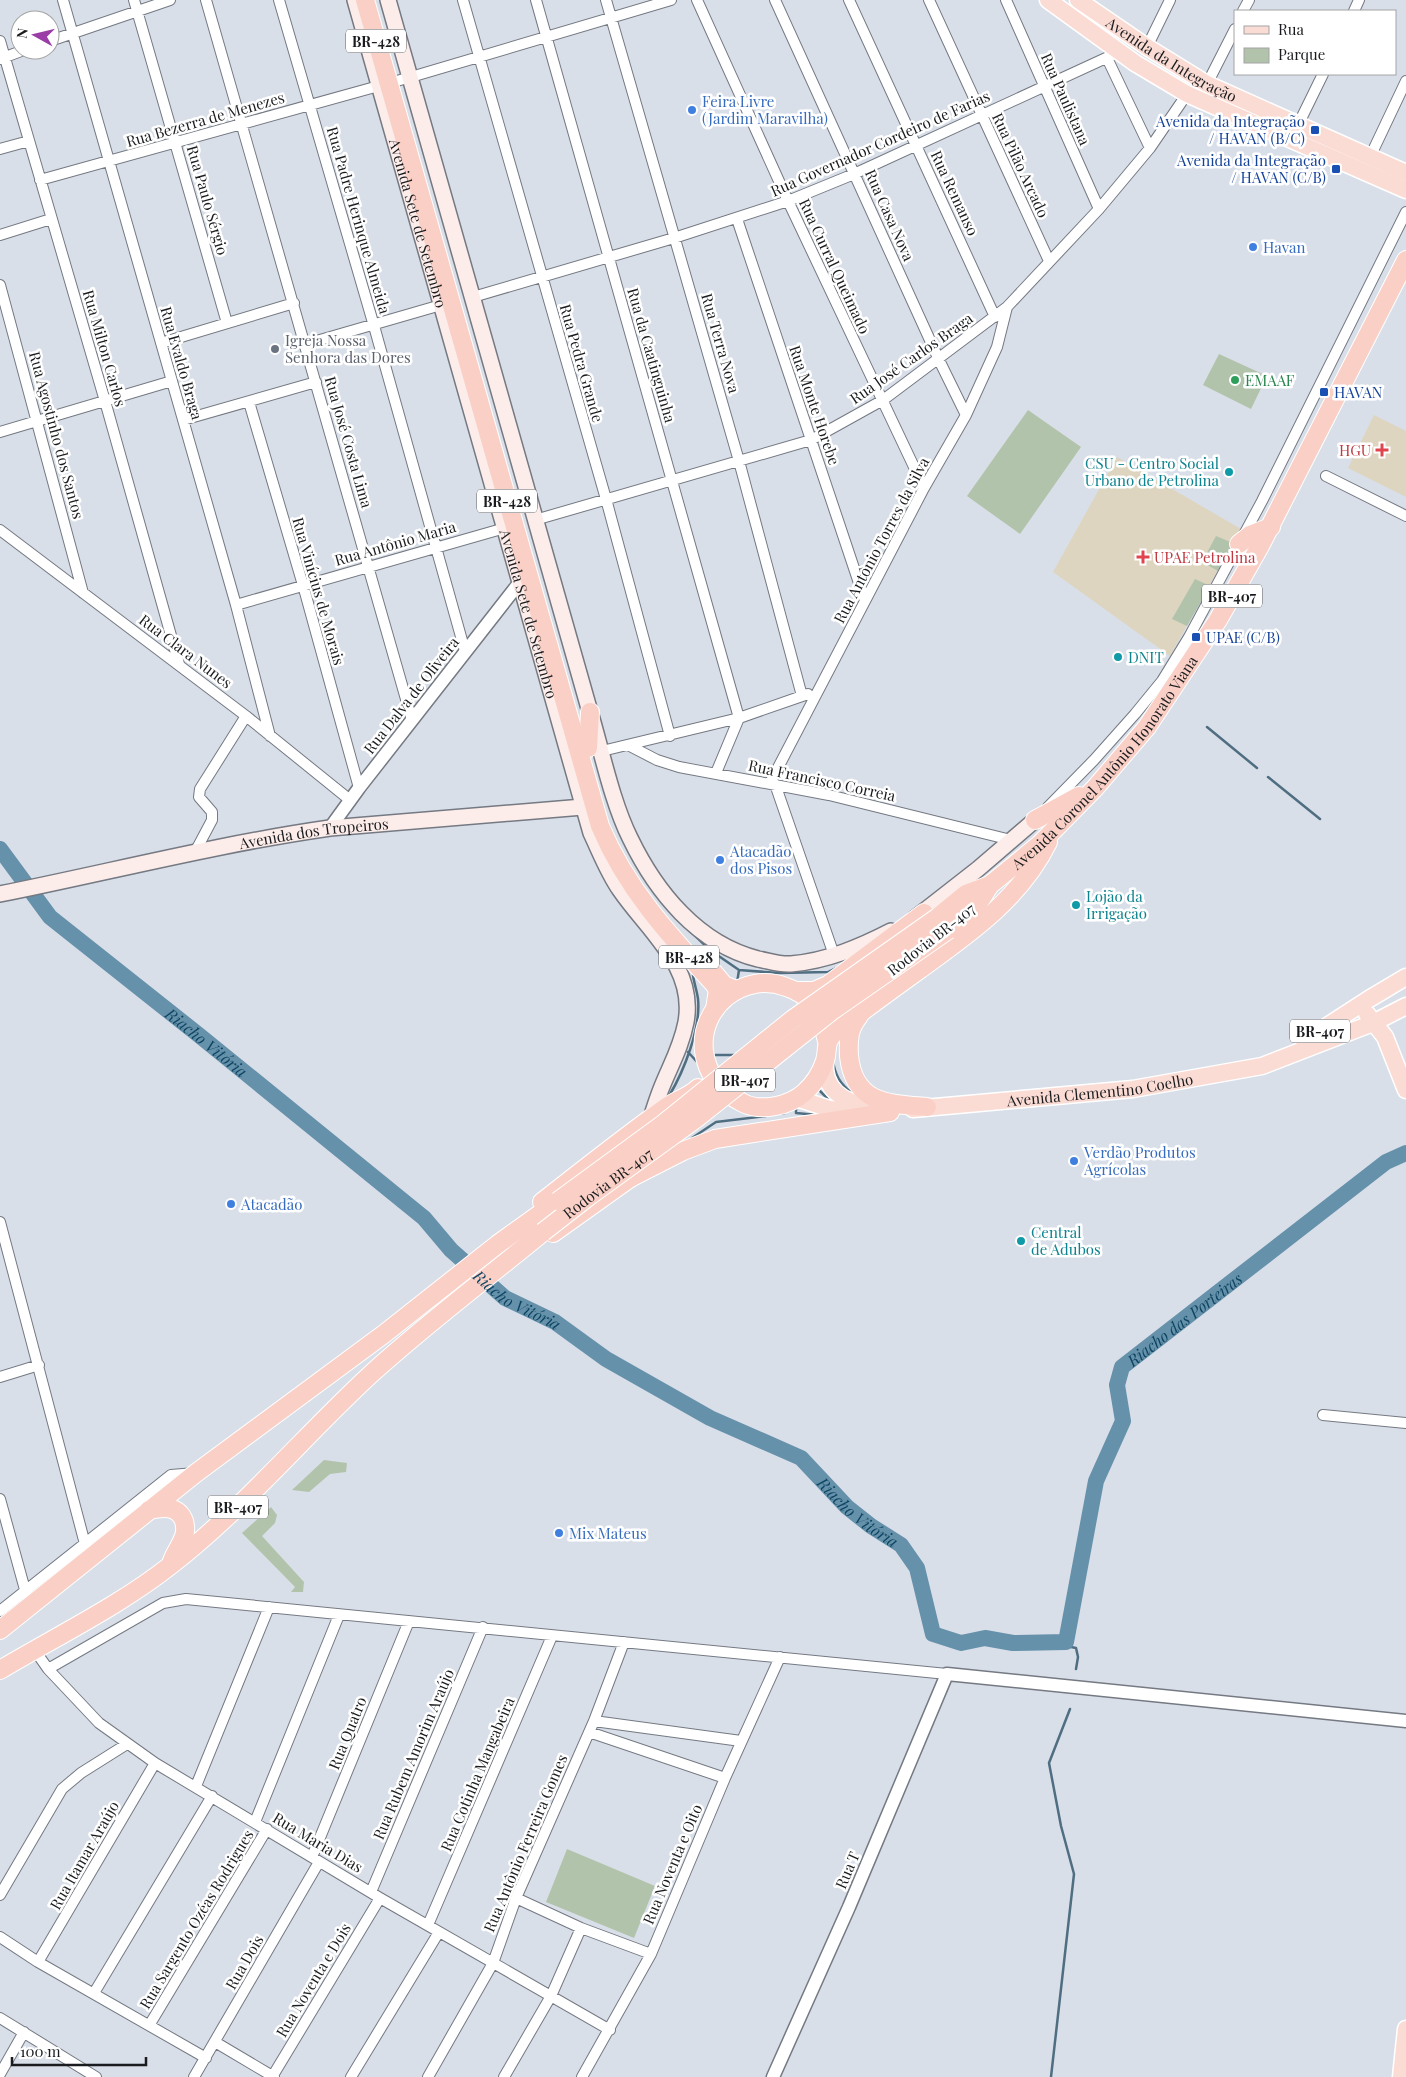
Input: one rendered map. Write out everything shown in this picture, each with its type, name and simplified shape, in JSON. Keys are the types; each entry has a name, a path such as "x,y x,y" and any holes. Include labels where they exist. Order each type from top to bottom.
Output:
{"highway":[{"name":"Avenida Sete de Setembro","path":"365,2 394,81 595,749 610,825 619,847 656,903 724,986 736,990"},
{"path":"361,25 365,2"},
{"name":"Avenida Sete de Setembro","path":"394,81 536,618 600,826 620,868 648,909 718,990 715,1009"},
{"name":"Avenida Coronel Antônio Honorato Viana","path":"990,885 1054,830 1095,788 1147,727 1218,620 1270,527 1406,260"},
{"path":"1239,544 1250,535 1270,527"},
{"path":"590,712 595,749"},
{"path":"1034,820 1095,788"},
{"name":"BR-407","path":"827,1041 836,1031 977,927 1010,898 1040,857 1054,830"},
{"path":"601,854 620,868"},
{"name":"Rodovia BR-407","path":"196,1473 384,1334 503,1240 656,1129 793,1019 937,920 976,907 990,885"},
{"name":"BR-407","path":"796,991 814,991 828,985 937,920"},
{"name":"Rodovia BR-407","path":"170,1566 248,1498 365,1381 452,1304 601,1187 697,1118 833,1010 937,920"},
{"path":"756,983 776,983 796,991 812,1004 822,1021 827,1041 825,1061 817,1079 803,1094 786,1104 766,1107 746,1104 728,1095 714,1081 705,1062 703,1041 708,1020 715,1009 719,1003 736,990 756,983"},
{"path":"862,1013 849,1032 848,1044 851,1070 857,1082 863,1090 885,1103 927,1107"},
{"name":"BR-407","path":"503,1240 526,1214 613,1146 667,1106 696,1090 705,1077 705,1062"},
{"name":"BR-407","path":"526,1246 535,1245 589,1209 727,1103 739,1101"},
{"path":"630,1178 684,1151 715,1139 890,1112"},
{"name":"BR-407","path":"0,1630 28,1598 150,1510 196,1473"},
{"path":"150,1510 161,1507 174,1509 180,1513 185,1523 184,1536 170,1566"},
{"name":"BR-407","path":"0,1670 103,1610 170,1566"}],"main road":[{"name":"Avenida Sete de Setembro","path":"388,0 394,81 441,305 520,582 536,618 583,807 591,832 619,889 676,961 684,980 688,1002 686,1020 673,1065 661,1089 651,1118"},
{"name":"Avenida da Integração","path":"1048,0 1080,23 1113,55 1187,94 1406,190"},
{"name":"Avenida da Integração","path":"1078,0 1147,47 1207,84 1406,173"},
{"path":"1080,23 1082,14 1094,12"},
{"name":"Avenida Sete de Setembro","path":"361,25 394,81 473,297 590,712"},
{"path":"1163,80 1170,73 1172,63"},
{"name":"Avenida Sete de Setembro","path":"595,749 622,820 650,874 686,918 725,947 766,961 790,964 834,955 937,920 1011,840 1034,820"},
{"name":"Avenida dos Tropeiros","path":"7,892 252,840 330,828 583,807"},
{"name":"Avenida Clementino Coelho","path":"1271,1063 1406,977"},
{"path":"1369,999 1365,1010 1385,1037 1406,1090"},
{"name":"Avenida Clementino Coelho","path":"796,1098 844,1112 890,1112 1133,1089 1271,1063 1373,1023 1406,1006"},
{"name":"Avenida Clementino Coelho","path":"825,1061 824,1074 828,1084 851,1102 877,1107 927,1107"},
{"path":"1401,2077 1406,2029"}],"street":[{"name":"Rua Evaldo Braga","path":"63,0 236,605 270,736"},
{"name":"Rua Paulo Sérgio","path":"134,0 177,143 227,322"},
{"path":"60,36 170,0"},
{"name":"Rua José Costa Lima","path":"206,0 306,344 412,720"},
{"name":"Rua Padre Herinque Almeida","path":"279,0 374,326 465,651"},
{"name":"Rua Pedra Grande","path":"463,0 606,499 670,736"},
{"name":"Rua da Caatinguinha","path":"536,0 673,480 738,718"},
{"name":"Rua Terra Nova","path":"606,0 739,461 802,696"},
{"name":"Rua Bezerra de Menezes","path":"40,180 479,57 672,0"},
{"name":"Rua Curral Queimado","path":"697,0 788,202 924,488"},
{"name":"Rua Casa Nova","path":"775,0 938,360 966,415"},
{"name":"Rua Remanso","path":"849,0 995,317"},
{"name":"Rua Pilão Arcado","path":"929,0 1049,261"},
{"name":"Rua Paulistana","path":"1006,0 1099,209"},
{"path":"1147,47 1170,0"},
{"path":"1207,84 1234,31"},
{"name":"Rua Milton Carlos","path":"0,41 2,58 105,401 178,664"},
{"path":"1113,55 1150,148"},
{"name":"Rua Governador Cordeiro de Farias","path":"473,297 674,238 788,202 854,174 1113,55"},
{"path":"1298,125 1323,75"},
{"path":"1370,157 1406,81"},
{"name":"Rua José Carlos Braga","path":"535,520 811,440 883,400 1007,307 1099,209 1150,148 1187,94"},
{"path":"0,148 28,140"},
{"path":"1034,820 1094,760 1135,714 1162,681 1189,637 1281,464 1406,212"},
{"path":"0,235 51,219"},
{"name":"Rua Monte Horebe","path":"736,219 865,601"},
{"name":"Rua Agostinho dos Santos","path":"0,285 83,593"},
{"path":"161,343 294,303"},
{"path":"306,344 374,326 441,305"},
{"name":"Rua Antônio Torres da Silva","path":"772,783 818,690 924,488 966,415 997,347 1007,307"},
{"path":"0,432 172,381"},
{"path":"183,420 316,382"},
{"name":"Rua Vinícius de Morais","path":"248,402 303,585 359,788"},
{"path":"1326,476 1406,516"},
{"name":"Rua Antônio Maria","path":"236,605 505,528"},
{"name":"Rua Clara Nunes","path":"0,530 246,716 350,800"},
{"name":"Rua Dalva de Oliveira","path":"330,828 520,582"},
{"path":"595,749 628,745 670,736 738,718 818,690"},
{"path":"196,852 212,816 212,812 199,797 200,789 246,716"},
{"path":"716,773 738,718"},
{"name":"Rua Francisco Correia","path":"628,745 667,764 829,795 1011,840"},
{"path":"772,783 834,955"},
{"path":"0,1222 85,1544"},
{"path":"0,1377 39,1366"},
{"path":"1323,1415 1406,1423"},
{"path":"0,1611 28,1598 85,1544 170,1475 196,1473"},
{"path":"0,1499 28,1598"},
{"path":"48,1669 162,1603 186,1599 1406,1721"},
{"path":"196,1786 268,1607"},
{"name":"Rua Sargento Ozéas Rodrigues","path":"255,1822 339,1614"},
{"name":"Rua Quatro","path":"316,1859 409,1621"},
{"name":"Rua Rubem Amorim Araújo","path":"376,1895 483,1628"},
{"name":"Rua Cotinha Mangabeira","path":"428,1925 552,1636"},
{"name":"Rua Antônio Ferreira Gomes","path":"428,2077 493,1963 516,1898 594,1721 624,1642"},
{"name":"Rua Maria Dias","path":"34,1649 48,1669 99,1722 155,1763 439,1932 610,2030"},
{"name":"Rua Noventa e Oito","path":"582,2077 651,1954 724,1778 780,1657"},
{"name":"Rua T","path":"773,2077 845,1916 948,1674"},
{"path":"594,1721 741,1741"},
{"path":"589,1732 724,1778"},
{"path":"0,1895 62,1789 81,1773 127,1744"},
{"name":"Rua Itamar Araújo","path":"38,1962 155,1763"},
{"path":"94,1993 212,1796"},
{"name":"Rua Sargento Ozéas Rodrigues","path":"150,2024 268,1829"},
{"name":"Rua Dois","path":"194,2077 316,1859"},
{"name":"Rua Noventa e Dois","path":"273,2077 376,1895"},
{"path":"516,1898 581,1928 651,1954"},
{"path":"504,2077 551,1996 581,1928"},
{"path":"352,2077 439,1932"},
{"path":"0,1937 38,1962 150,2024 206,2058"},
{"path":"0,2018 96,2077"},
{"path":"0,2074 24,2032"},
{"path":"215,2042 273,2077"},
{"path":"73,2077 79,2067"}],"shaded area":[{"name":"HGU","path":"1374,415 1406,431 1406,497 1348,468"},
{"name":"UPAE Petrolina","path":"1117,457 1241,529 1170,656 1053,572"}],"green space":[{"name":"EMAAF","path":"1219,354 1267,376 1251,409 1203,385"},
{"path":"1028,410 1081,447 1020,534 967,496"},
{"path":"1216,536 1233,543 1218,571 1202,562"},
{"path":"1195,579 1210,586 1187,626 1172,619"},
{"path":"324,1460 347,1463 346,1472 330,1474 309,1492 292,1490"},
{"path":"271,1507 277,1515 275,1523 262,1536 304,1582 303,1592 291,1592 295,1587 242,1533"},
{"path":"567,1849 655,1886 634,1938 546,1902"}],"waterway":[{"path":"1207,727 1257,768"},
{"path":"1268,777 1320,819"},
{"name":"Riacho Vitória","path":"0,849 50,917 424,1218 451,1250 505,1298 555,1322 606,1359 710,1418 801,1458 847,1507 871,1526 901,1545 917,1568 933,1634 961,1643 985,1638 1013,1643 1066,1642 1096,1481 1123,1421 1117,1385 1122,1367 1386,1162 1406,1153"},
{"path":"685,926 710,950 739,970 779,973 828,972 838,967"},
{"path":"737,983 739,970"},
{"path":"669,1096 686,1062 697,1023 698,999 693,975"},
{"path":"688,1052 698,1063"},
{"path":"715,1055 736,1055"},
{"path":"833,1061 839,1079 852,1093"},
{"path":"818,1089 828,1099 835,1102"},
{"path":"796,1107 796,1113 817,1115"},
{"path":"777,1114 785,1113"},
{"path":"692,1138 716,1122 766,1116"},
{"name":"Riacho das Porteiras","path":"1066,1642 1066,1646 1076,1648 1078,1657 1076,1669"},
{"path":"1051,2077 1074,1874 1061,1826 1049,1763 1070,1709"}],"place":[{"name":"Feira Livre (Jardim Maravilha)","path":"692,110"},
{"name":"Avenida da Integração / HAVAN (B/C)","path":"1315,130"},
{"name":"Avenida da Integração / HAVAN (C/B)","path":"1336,169"},
{"name":"Havan","path":"1253,247"},
{"name":"Igreja Nossa Senhora das Dores","path":"275,349"},
{"name":"EMAAF","path":"1235,380"},
{"name":"HAVAN","path":"1324,392"},
{"name":"HGU","path":"1382,450"},
{"name":"CSU - Centro Social Urbano de Petrolina","path":"1229,472"},
{"name":"UPAE Petrolina","path":"1143,557"},
{"name":"UPAE (C/B)","path":"1196,637"},
{"name":"DNIT","path":"1118,657"},
{"name":"Atacadão dos Pisos","path":"720,860"},
{"name":"Lojão da Irrigação","path":"1076,905"},
{"name":"Verdão Produtos Agrícolas","path":"1074,1161"},
{"name":"Atacadão","path":"231,1204"},
{"name":"Central de Adubos","path":"1021,1241"},
{"name":"Mix Mateus","path":"559,1533"}]}
